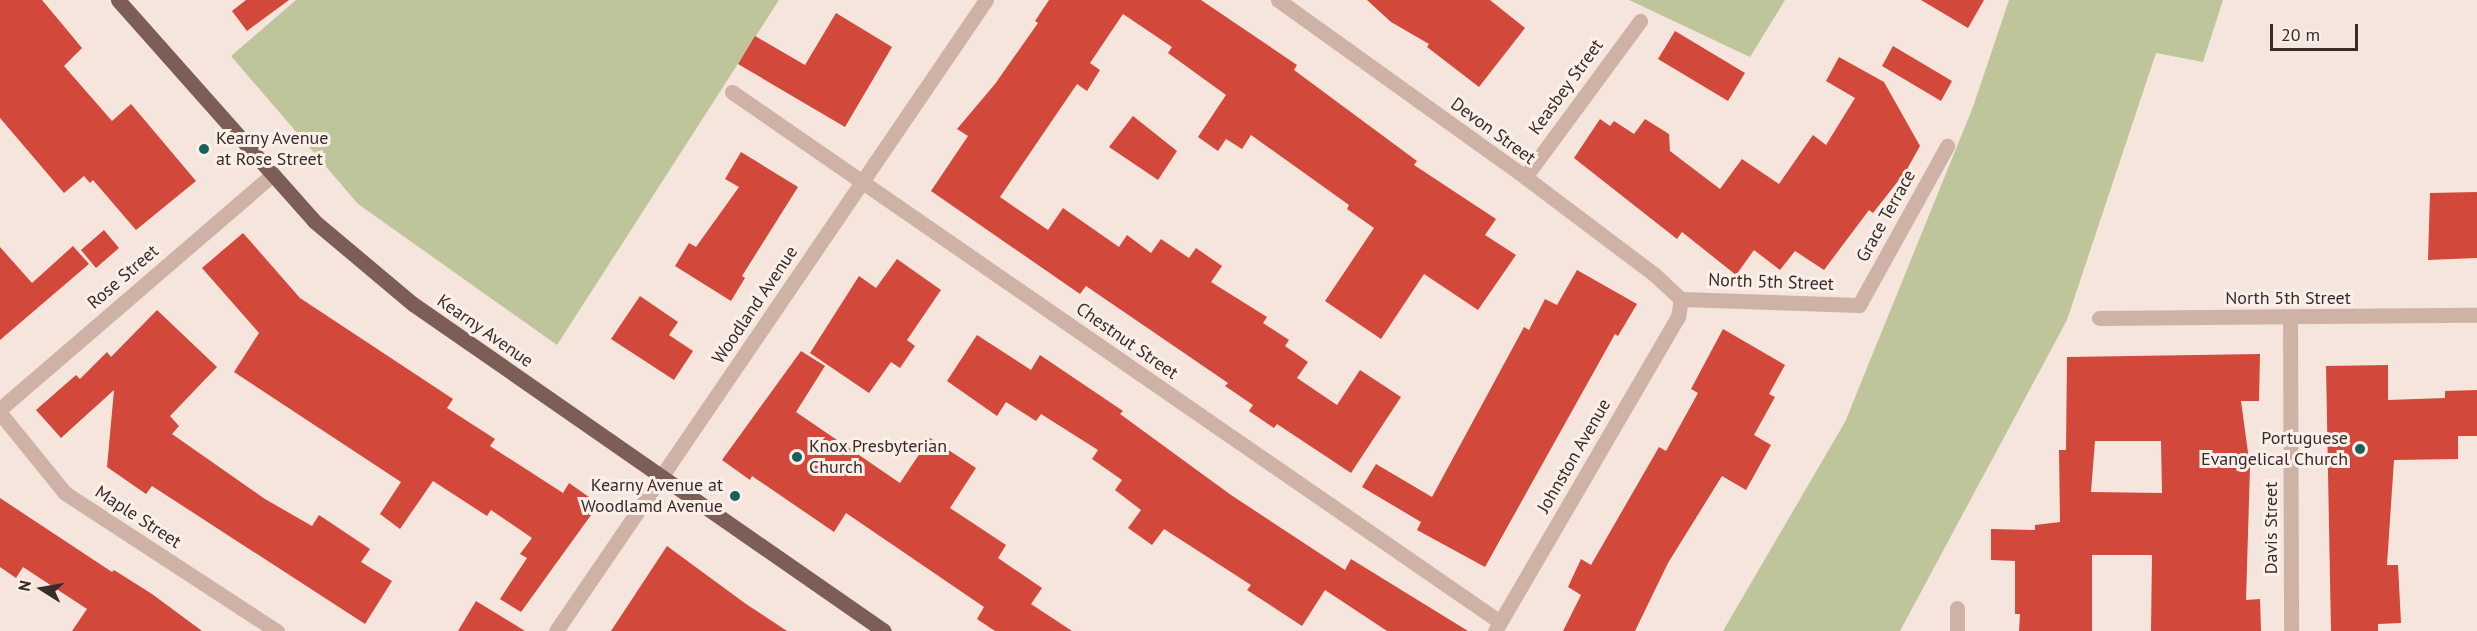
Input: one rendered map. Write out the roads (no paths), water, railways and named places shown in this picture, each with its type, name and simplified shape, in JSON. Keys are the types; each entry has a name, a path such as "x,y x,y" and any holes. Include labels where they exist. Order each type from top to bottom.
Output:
{"main road":[{"name":"Kearny Avenue","path":"118,0 314,221 413,304 884,631"}],"street":[{"name":"Woodland Avenue","path":"556,631 986,0"},
{"name":"Devon Street","path":"1278,0 1525,177 1655,274 1681,299"},
{"name":"Keasbey Street","path":"1525,177 1640,21"},
{"name":"Chestnut Street","path":"732,92 1497,626"},
{"name":"Grace Terrace","path":"1859,304 1947,146"},
{"name":"Rose Street","path":"0,411 272,175"},
{"name":"North 5th Street","path":"1681,299 1859,304"},
{"name":"Johnston Avenue","path":"1497,626 1678,317 1681,299"},
{"name":"North 5th Street","path":"2099,318 2477,315"},
{"name":"Davis Street","path":"2290,317 2291,631"},
{"name":"Maple Street","path":"0,411 65,493 277,631"},
{"path":"1957,608 1957,631"}],"place":[{"name":"Kearny Avenue at Rose Street","path":"204,149"},
{"name":"Portuguese Evangelical Church","path":"2360,449"},
{"name":"Knox Presbyterian Church","path":"797,457"},
{"name":"Kearny Avenue at Woodlamd Avenue","path":"735,496"}]}
